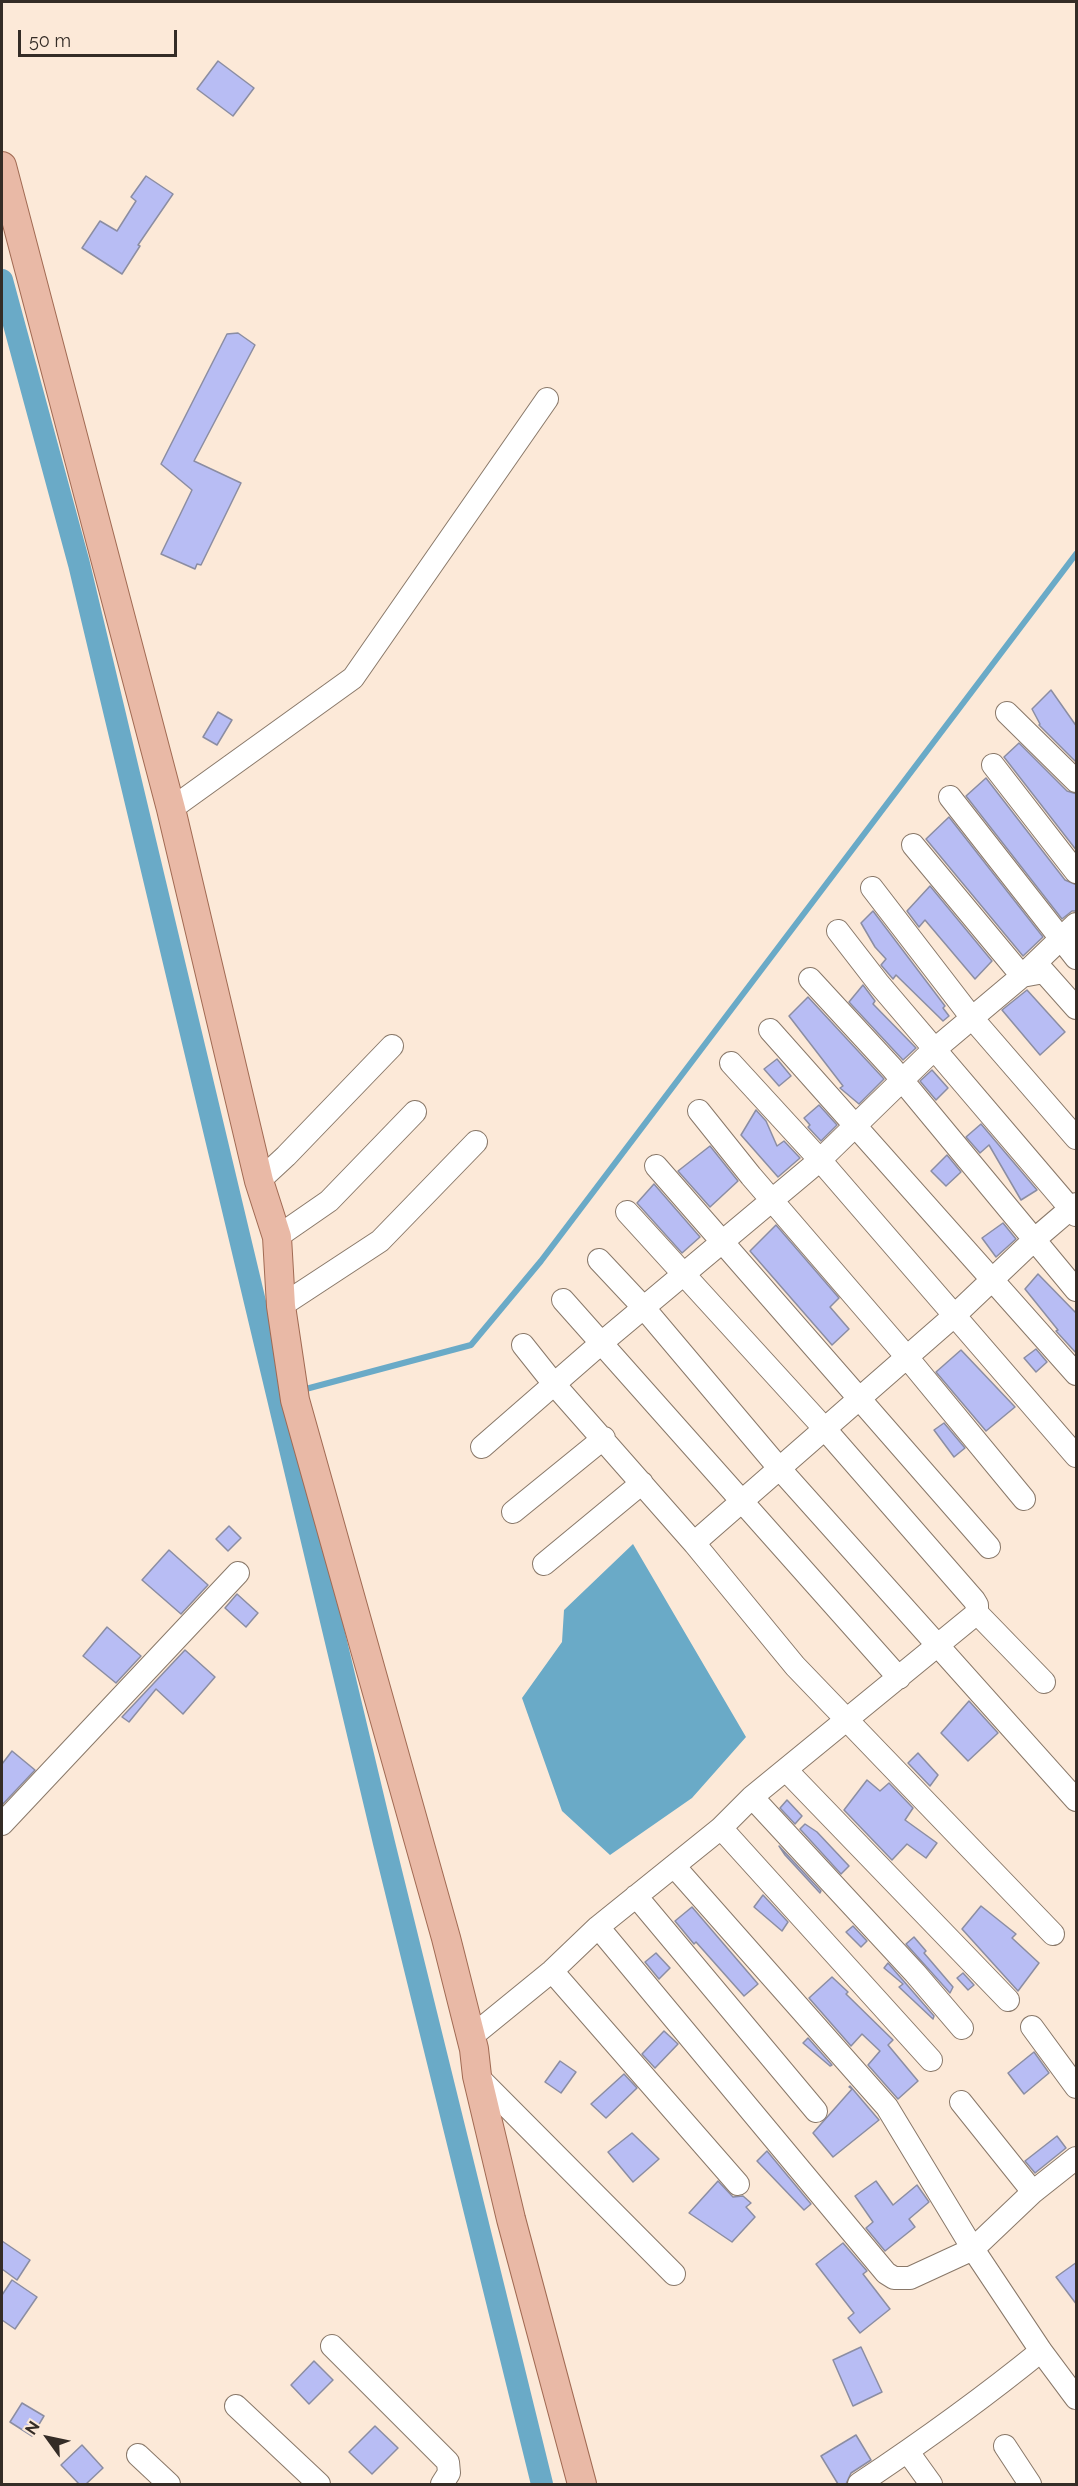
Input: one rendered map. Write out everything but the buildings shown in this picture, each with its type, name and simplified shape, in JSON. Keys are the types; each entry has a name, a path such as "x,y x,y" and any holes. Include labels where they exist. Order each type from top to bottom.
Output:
{"main road":[{"path":"2,166 171,809 259,1181 277,1237 280,1306 293,1388 446,1938 471,2037 477,2076 511,2218 582,2484"}],"street":[{"path":"171,809 353,678 548,399"},
{"path":"1007,713 1077,781"},
{"path":"993,765 1077,872"},
{"path":"950,796 1069,932 1077,958"},
{"path":"913,845 1022,976"},
{"path":"872,888 972,1018 1077,1138"},
{"path":"694,1543 744,1501 858,1397 955,1315 1035,1239 1075,1209 879,984 838,932"},
{"path":"482,1447 601,1342 820,1160 936,1048 1022,976 1069,932"},
{"path":"1022,976 1044,972 1077,1008"},
{"path":"810,979 902,1080 1077,1290"},
{"path":"770,1030 1077,1374"},
{"path":"259,1181 392,1046"},
{"path":"731,1063 820,1160 1076,1456"},
{"path":"699,1111 772,1201 906,1356 1024,1499"},
{"path":"277,1237 329,1201 414,1112"},
{"path":"280,1306 380,1241 476,1142"},
{"path":"656,1166 989,1547"},
{"path":"627,1212 824,1428 974,1600 977,1613 1044,1682"},
{"path":"599,1260 644,1308 779,1468 1077,1800"},
{"path":"563,1300 899,1678"},
{"path":"523,1345 554,1384 604,1438 694,1543 795,1666 1053,1934"},
{"path":"513,1512 604,1438"},
{"path":"544,1564 642,1483"},
{"path":"2,1824 238,1573"},
{"path":"471,2037 552,1971 598,1927 721,1828 752,1797 977,1613"},
{"path":"786,1770 1008,2000"},
{"path":"752,1797 909,1967 962,2028"},
{"path":"721,1828 931,2060"},
{"path":"674,1866 887,2107 973,2249 1041,2350 1077,2398"},
{"path":"636,1896 816,2111"},
{"path":"598,1927 886,2273 894,2278 910,2278 973,2249 1033,2193 1077,2158"},
{"path":"552,1971 738,2184"},
{"path":"1032,2027 1077,2087"},
{"path":"477,2076 674,2274"},
{"path":"961,2102 1033,2193"},
{"path":"332,2346 448,2462 449,2473 442,2484"},
{"path":"859,2484 908,2452 986,2395 1041,2350"},
{"path":"236,2406 319,2484"},
{"path":"1005,2446 1030,2484"},
{"path":"908,2452 931,2484"},
{"path":"138,2456 169,2484"}],"water":[{"path":"633,1544 746,1737 692,1798 610,1855 562,1811 522,1698 562,1642 564,1610"}],"waterway":[{"path":"2,280 79,564 384,1843 542,2484"},
{"path":"302,1390 471,1345 541,1261 1076,554"}]}
